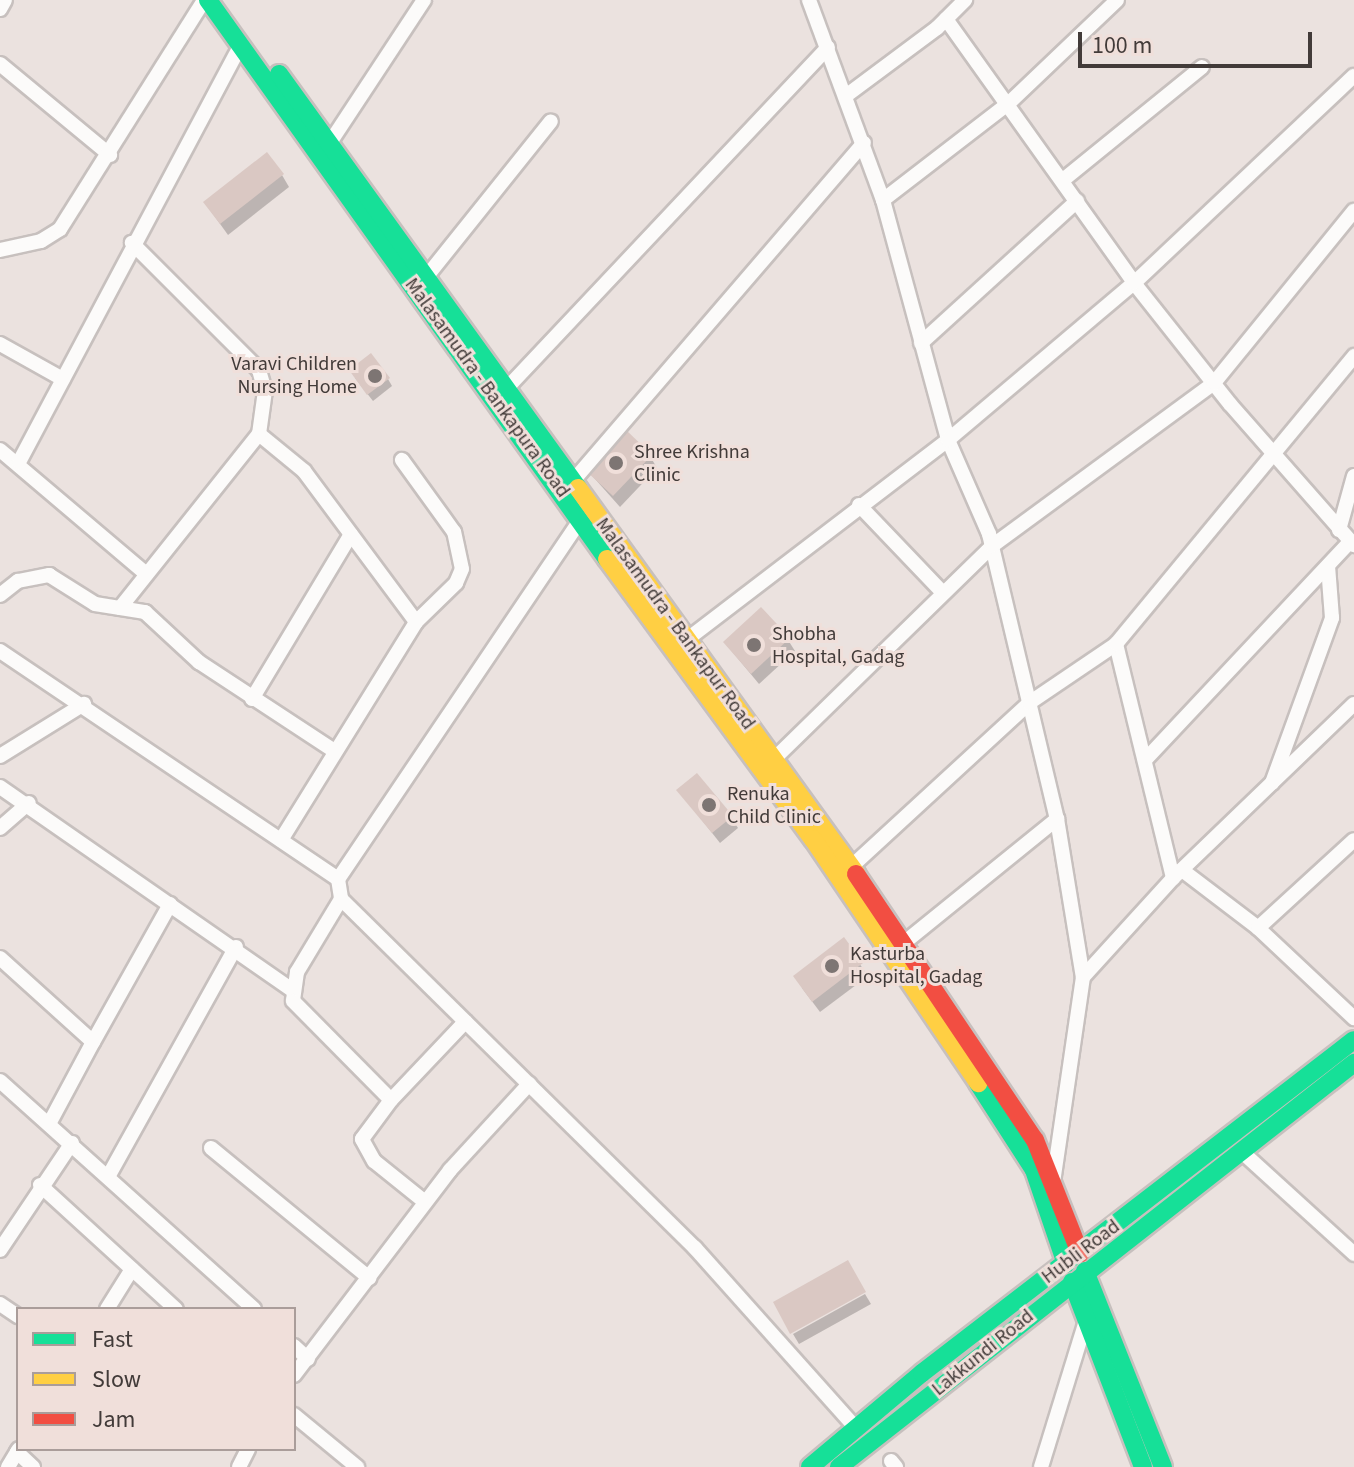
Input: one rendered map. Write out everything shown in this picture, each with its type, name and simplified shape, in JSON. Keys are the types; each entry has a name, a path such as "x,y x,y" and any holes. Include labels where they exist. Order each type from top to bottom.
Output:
{"main road":[{"name":"Malasamudra - Bankapura Road","path":"206,0 241,44 935,1017 1034,1170 1076,1267"},
{"name":"Malasamudra - Bankapur Road","path":"224,0 331,141 685,641 905,942 1018,1112 1054,1177 1076,1267"},
{"name":"Hubli Road","path":"810,1467 855,1427 1076,1267 1354,1040"},
{"name":"Lakkundi Road","path":"839,1467 1076,1267 1241,1151 1354,1063"},
{"path":"1076,1267 1085,1324 1143,1467"},
{"path":"1076,1267 1163,1467"}],"street":[{"path":"0,9 5,0"},
{"path":"0,250 41,241 60,229 206,0"},
{"path":"331,141 424,0"},
{"path":"809,0 847,95 883,200 948,440 992,546 1057,819 1083,977 1054,1177"},
{"path":"847,95 946,19 965,0"},
{"path":"883,200 1009,103 1117,0"},
{"path":"946,19 1009,103 1134,283 1271,453 1352,544 1146,759"},
{"path":"19,462 132,243 241,44"},
{"path":"507,388 828,47"},
{"path":"0,64 110,155"},
{"path":"1063,180 1202,67"},
{"path":"685,641 948,440 1134,283 1354,76"},
{"path":"427,276 551,121"},
{"path":"573,481 864,143"},
{"path":"921,343 1077,201"},
{"path":"773,760 992,546 1214,383 1354,211"},
{"path":"120,608 259,434 265,391 259,370 132,243"},
{"path":"0,344 63,379"},
{"path":"852,866 1029,703 1116,644 1354,356"},
{"path":"259,434 304,471 416,622"},
{"path":"0,450 19,462 146,574"},
{"path":"281,840 333,750 416,622 456,583 462,553 454,532 402,460"},
{"path":"1339,530 1354,476"},
{"path":"859,505 942,592"},
{"path":"581,519 338,879 341,899 695,1248 855,1427"},
{"path":"252,699 351,534"},
{"path":"1270,787 1332,618 1328,566"},
{"path":"0,595 18,581 49,575 95,604 145,612 199,662 333,750"},
{"path":"1116,644 1178,874 1258,928 1354,1018"},
{"path":"0,651 84,704 338,879"},
{"path":"0,756 84,704"},
{"path":"1083,977 1178,874 1354,704"},
{"path":"0,787 29,803 236,947 291,989 301,1012 391,1100"},
{"path":"0,828 29,803"},
{"path":"905,942 1057,819"},
{"path":"1258,928 1354,840"},
{"path":"291,989 341,899"},
{"path":"49,1124 170,904"},
{"path":"109,1175 236,947"},
{"path":"0,958 93,1042"},
{"path":"425,1202 364,1151 367,1130 465,1022"},
{"path":"0,1081 109,1175 252,1307"},
{"path":"296,1373 425,1202 529,1084"},
{"path":"0,1250 40,1185 72,1143"},
{"path":"211,1148 369,1278"},
{"path":"1241,1151 1354,1254"},
{"path":"40,1185 174,1307"},
{"path":"108,1307 132,1269"},
{"path":"1041,1467 1085,1324"},
{"path":"296,1348 308,1359"},
{"path":"296,1417 357,1467"},
{"path":"19,1451 33,1467"}],"building":[{"path":"267,152 284,174 220,224 203,202"},
{"path":"371,353 390,378 367,395 349,370"},
{"path":"624,428 652,455 613,496 585,470"},
{"path":"761,607 790,638 751,674 723,642"},
{"path":"697,773 733,816 712,833 676,790"},
{"path":"844,937 863,963 812,1002 793,976"},
{"path":"848,1260 866,1292 790,1334 773,1302"}],"traffic: fast":[{"path":"208,0 607,559"},
{"path":"279,74 578,488"},
{"path":"810,1467 922,1373 1354,1040"},
{"path":"839,1467 1354,1063"},
{"path":"978,1083 1034,1170 1066,1264"},
{"path":"1085,1271 1163,1467"},
{"path":"1072,1282 1143,1467"}],"traffic: slow":[{"path":"578,488 856,874"},
{"path":"607,559 813,839 978,1083"}],"traffic: jam":[{"path":"856,874 1035,1140 1080,1253"}],"place":[{"name":"Varavi Children Nursing Home","path":"375,376"},
{"name":"Shree Krishna Clinic","path":"616,463"},
{"name":"Shobha Hospital, Gadag","path":"754,645"},
{"name":"Renuka Child Clinic","path":"709,805"},
{"name":"Kasturba Hospital, Gadag","path":"832,966"}]}
